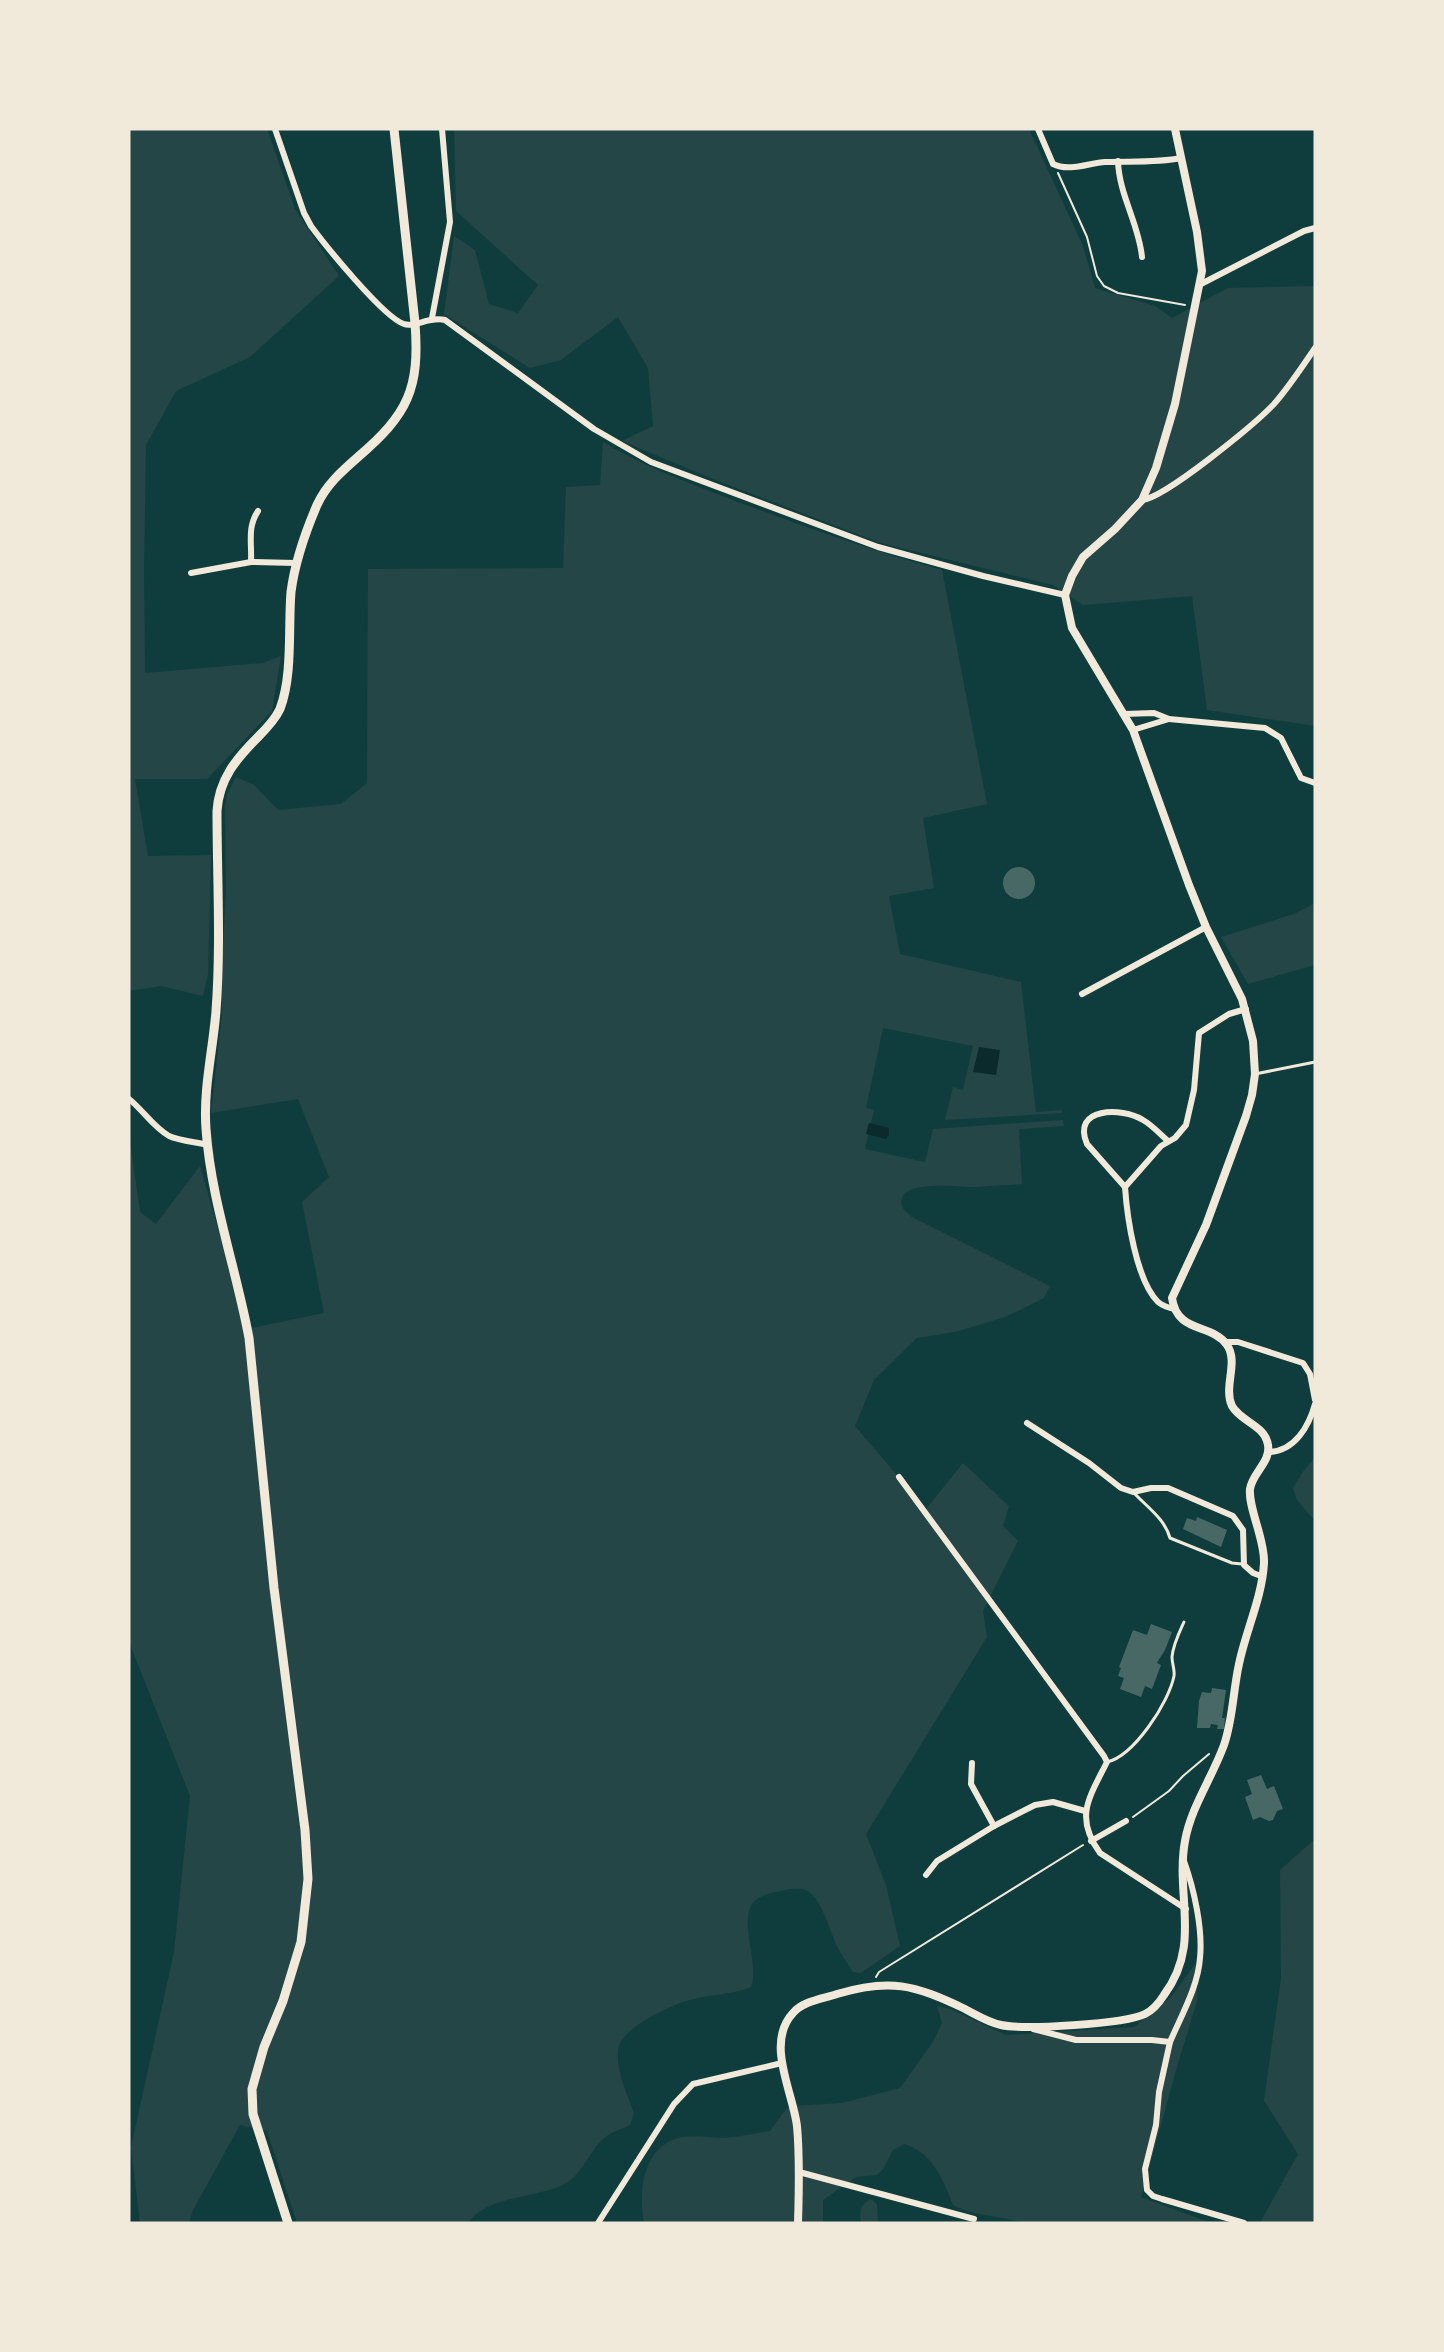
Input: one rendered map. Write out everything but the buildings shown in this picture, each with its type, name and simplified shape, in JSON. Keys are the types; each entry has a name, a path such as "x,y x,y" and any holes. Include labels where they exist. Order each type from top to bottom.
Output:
{"main road":[{"path":"288,2223 253,2114 252,2089 264,2047 282,2001 301,1941 308,1879 305,1830 274,1588 249,1338 243,1306 219,1216 208,1145 206,1095 216,1012 218,798 221,786 231,767 273,720 283,699 296,563 322,496 331,483 387,431 410,396 416,366 415,323 394,129"}],"street":[{"path":"275,129 304,213 319,237 390,316 407,326 432,318 445,320 594,429 651,462 878,547 983,576 1065,595"},
{"path":"432,318 450,222 442,129"},
{"path":"1038,129 1053,164 1069,167 1182,158"},
{"path":"1028,2028 1128,2020 1150,2011 1167,1992 1182,1961 1186,1935 1183,1856 1191,1819 1223,1748 1228,1731 1239,1663 1258,1599 1264,1567 1263,1547 1250,1490 1254,1476 1269,1452 1282,1449 1304,1432 1315,1402 1310,1374 1303,1363 1238,1342 1225,1342 1191,1326 1174,1309 1172,1298 1206,1225 1238,1141 1252,1095 1255,1074 1254,1041 1246,1009 1206,927 1132,730 1072,628 1065,595 1072,576 1083,557 1142,500 1156,468 1175,404 1202,271 1197,232 1175,129"},
{"path":"1118,162 1120,184 1140,243 1142,257"},
{"path":"1201,284 1304,231 1315,228"},
{"path":"1142,500 1162,493 1254,423 1285,391 1315,348"},
{"path":"251,562 250,530 252,520 258,511"},
{"path":"191,573 251,562 296,563"},
{"path":"1124,714 1154,713 1169,719 1265,728 1281,738 1301,778 1315,783"},
{"path":"1132,730 1169,719"},
{"path":"1082,994 1206,927"},
{"path":"1125,1187 1161,1146 1181,1132 1186,1125 1194,1090 1198,1033 1229,1014 1246,1009"},
{"path":"129,1100 142,1110 156,1127 171,1137 208,1145"},
{"path":"1168,1141 1144,1120 1123,1112 1095,1115 1087,1121 1083,1136 1087,1144 1125,1187 1140,1270 1157,1301 1163,1306 1174,1309"},
{"path":"1225,1342 1230,1349 1231,1358 1230,1401 1239,1414 1265,1435 1269,1452"},
{"path":"1027,1422 1089,1463 1121,1488 1132,1491 1168,1488 1233,1516 1243,1530 1244,1564 1253,1573 1262,1576"},
{"path":"899,1477 1107,1762 1085,1811 1086,1827 1091,1841 1100,1853 1186,1909"},
{"path":"972,1762 970,1785 994,1826"},
{"path":"926,1875 937,1861 994,1826 1042,1803 1053,1802 1085,1811"},
{"path":"1091,1841 1126,1821"},
{"path":"1183,1856 1192,1883 1200,1959 1189,1998 1170,2042 1159,2092 1156,2125 1145,2169 1147,2190 1153,2196 1244,2223"},
{"path":"798,2223 799,2172 795,2118 782,2063 783,2031 790,2015 809,2003 869,1986 897,1985 934,1994 988,2021 1002,2025 1028,2028 1076,2040 1170,2042"},
{"path":"598,2223 674,2104 693,2084 782,2063"},
{"path":"799,2172 974,2219"}],"lane":[{"path":"1255,1074 1315,1062"},
{"path":"1132,1491 1155,1516 1164,1521 1170,1538 1232,1563 1244,1564"},
{"path":"1107,1762 1115,1761 1126,1753 1154,1719 1168,1695 1175,1674 1172,1659 1174,1647 1184,1622"}],"path":[{"path":"1053,164 1087,237 1096,276 1104,286 1118,293 1194,306"},
{"path":"1126,1821 1169,1791 1211,1753 1223,1748"},
{"path":"869,1986 879,1972 1091,1841"}],"shaded area":[{"path":"129,129 267,129 295,209 339,276 250,357 176,391 146,445 145,673 263,663 281,656 272,711 207,779 135,779 148,856 211,855 208,974 203,996 161,986 129,991"},
{"path":"454,129 1029,129 1083,246 1095,288 1155,306 1172,318 1228,288 1315,286 1315,726 1207,710 1192,596 1083,605 1053,585 881,543 713,479 622,441 653,426 648,368 618,317 561,360 530,368 444,314 454,236 475,250 489,304 518,313 538,285 456,211"},
{"path":"603,442 651,467 733,500 837,538 942,570 987,804 923,818 934,888 889,896 900,954 1021,982 1036,1112 1062,1110 1062,1113 945,1120 953,1087 963,1090 973,1046 883,1028 866,1108 874,1110 865,1149 925,1162 933,1129 1063,1120 1064,1126 1019,1129 1022,1184 924,1187 906,1192 901,1201 904,1209 912,1217 1050,1286 1044,1298 1005,1317 955,1332 917,1338 874,1380 855,1426 926,1509 963,1463 1009,1506 1003,1526 1018,1541 983,1611 987,1637 866,1834 886,1885 900,1946 860,1973 853,1972 838,1948 820,1905 809,1892 803,1889 791,1889 758,1898 750,1908 748,1918 753,1963 751,1987 691,1999 675,2005 634,2027 621,2042 618,2050 619,2066 634,2113 630,2125 604,2138 576,2175 565,2184 554,2189 499,2202 476,2214 468,2223 297,2223 267,2131 240,2125 193,2210 189,2223 140,2223 131,2147 174,1952 190,1796 129,1642 129,1134 140,1212 156,1224 200,1166 247,1329 324,1313 302,1202 329,1177 298,1099 211,1113 222,1014 227,794 236,777 254,785 278,810 341,804 367,783 368,569 563,568 566,487 600,485"},
{"path":"1315,903 1315,965 1248,984 1221,937 1294,914"},
{"path":"979,1047 1000,1050 996,1075 973,1072"},
{"path":"869,1123 889,1128 889,1135 886,1139 866,1134"},
{"path":"1314,1458 1315,1521 1297,1500 1293,1488"},
{"path":"1315,1839 1315,2223 1260,2223 1298,2154 1264,2101 1281,1978 1280,1870"},
{"path":"1198,1960 1197,2001 1141,2197 1211,2223 1023,2223 970,2212 953,2205 936,2168 923,2154 905,2144 893,2150 883,2169 877,2175 856,2177 823,2200 823,2223 644,2223 643,2183 646,2170 659,2149 670,2141 683,2137 724,2138 770,2131 786,2109 793,2106 842,2103 900,2088 933,2042 942,2023 937,2006 950,2009 1006,2035 1134,2027 1171,1997"},
{"path":"872,2199 877,2205 878,2223 861,2223 861,2208"}]}
